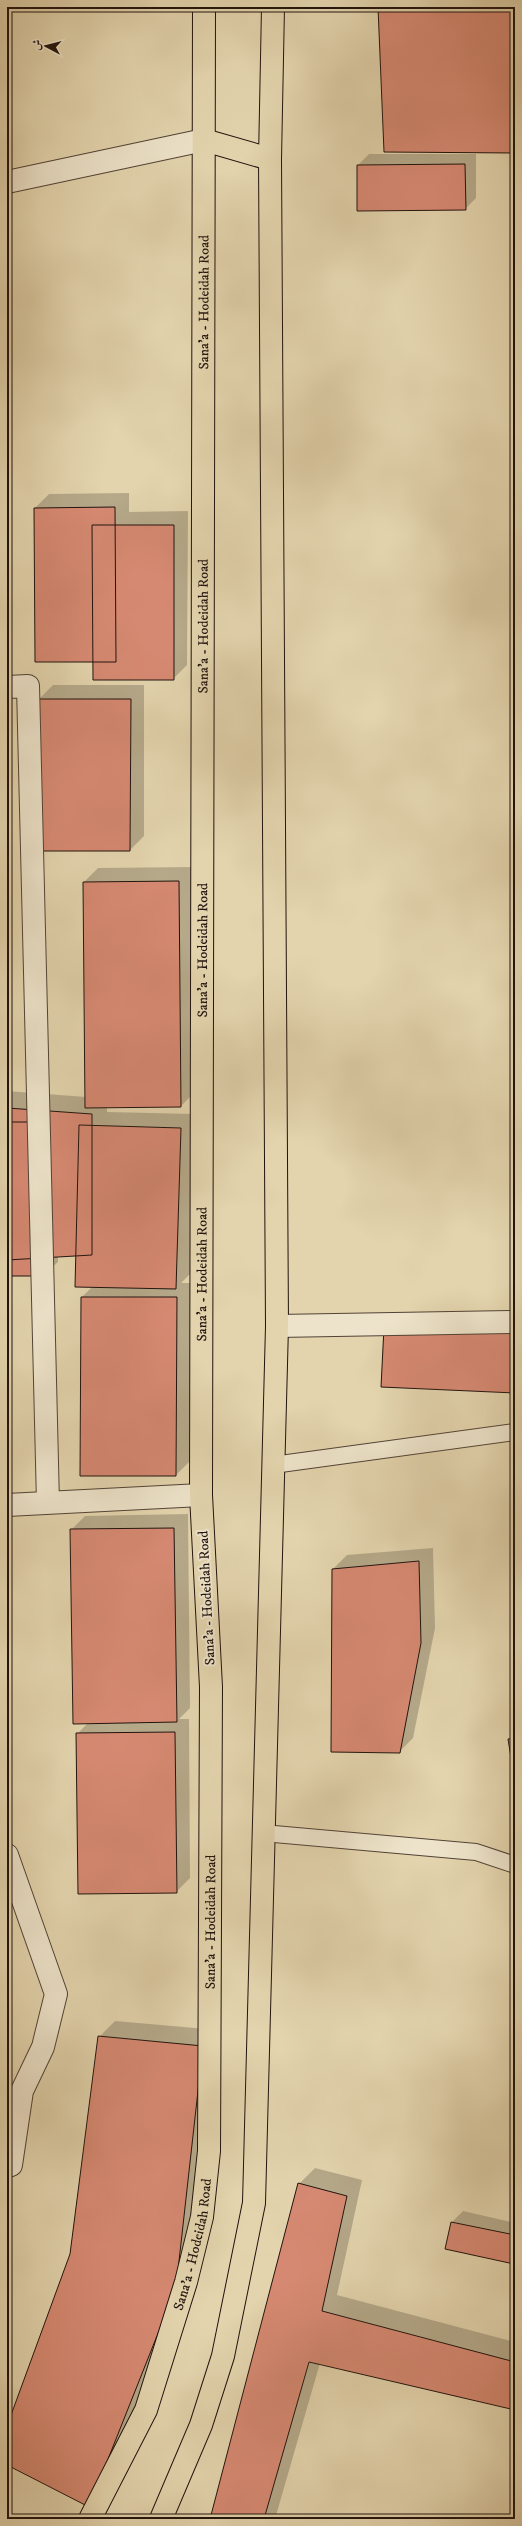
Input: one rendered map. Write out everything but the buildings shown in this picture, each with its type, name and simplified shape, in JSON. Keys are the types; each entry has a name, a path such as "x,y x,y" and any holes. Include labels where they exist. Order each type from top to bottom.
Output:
{"main road":[{"name":"Sana'a - Hodeidah Road","path":"90,2519 146,2410 186,2282 203,2209 209,2151 211,1687 201,1496 204,7"},
{"path":"161,2519 201,2425 223,2356 254,2202 277,1326 270,159 273,7"},
{"path":"204,140 270,159"}],"street":[{"path":"7,182 204,140"},
{"path":"7,687 28,686 48,1503"},
{"path":"277,1326 515,1322"},
{"path":"7,1505 201,1496"},
{"path":"7,1855 56,1994 43,2047 22,2091 11,2165 7,2166"}],"lane":[{"path":"273,1465 515,1432"},
{"path":"263,1833 476,1852 515,1865"}]}
